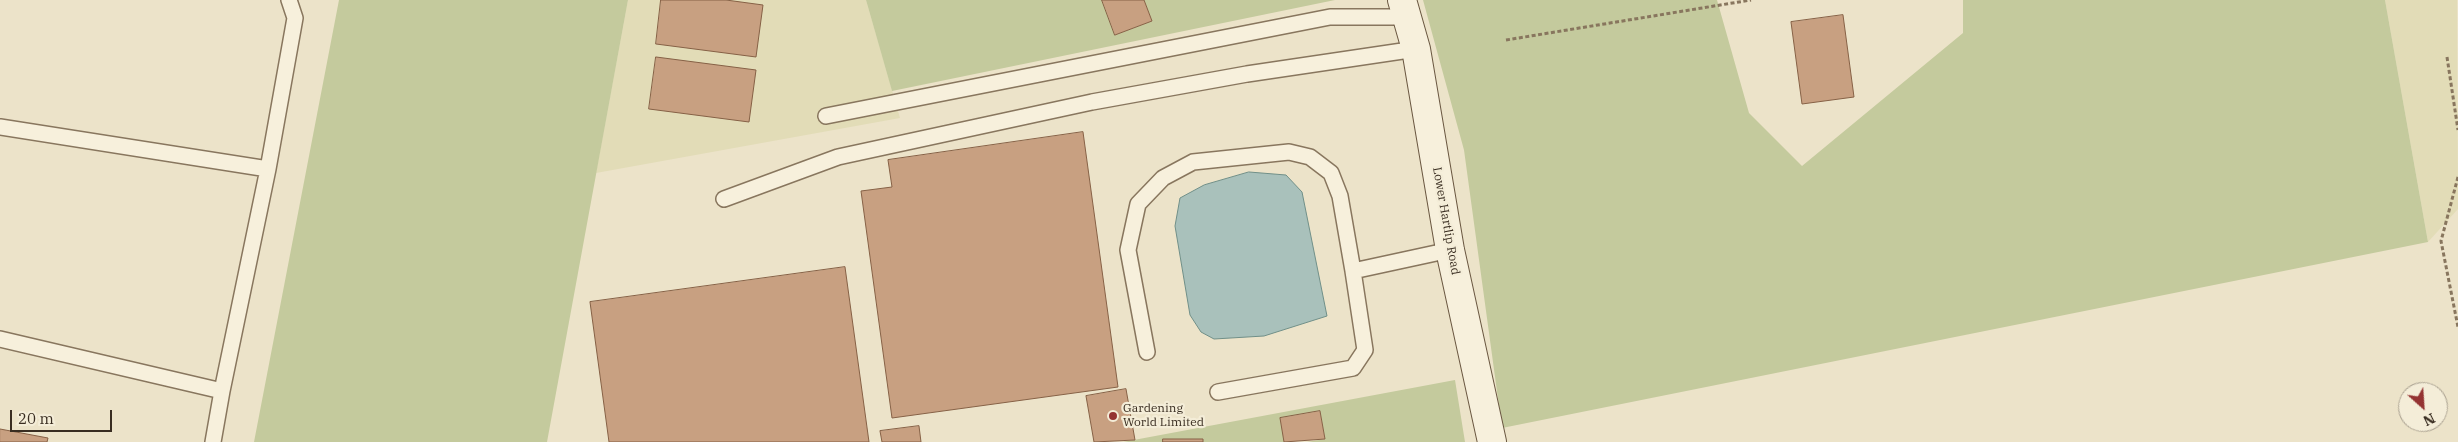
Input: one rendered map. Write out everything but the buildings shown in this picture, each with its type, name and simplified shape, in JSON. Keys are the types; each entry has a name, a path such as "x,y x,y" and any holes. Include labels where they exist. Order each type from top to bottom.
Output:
{"street":[{"name":"Lower Hartlip Road","path":"1404,8 1416,49 1450,250 1492,442"}],"lane":[{"path":"289,0 295,18"},
{"path":"214,442 222,391 268,169 295,18 303,0"},
{"path":"826,116 1330,17 1404,8"},
{"path":"724,198 838,156 1092,102 1247,74 1416,49"},
{"path":"0,127 268,169"},
{"path":"1147,352 1128,250 1138,204 1163,178 1193,162 1289,152 1310,157 1331,173 1340,196 1365,350 1353,368 1218,392"},
{"path":"1353,271 1450,250"},
{"path":"0,339 222,391"}],"path":[{"path":"1506,40 1751,0"},
{"path":"2446,57 2458,130"},
{"path":"2458,177 2441,241 2458,327"}],"shaded area":[{"path":"628,0 866,0 900,118 596,173"},
{"path":"2385,0 2457,0 2458,209 2428,242"}],"green space":[{"path":"339,0 628,0 547,442 254,442"},
{"path":"866,0 1102,0 1115,35 1152,21 1144,0 1335,0 892,91"},
{"path":"1423,0 1717,0 1749,113 1802,166 1963,33 1963,0 2385,0 2428,242 1502,428 1464,150"},
{"path":"1455,380 1465,442 1307,442 1325,439 1320,411 1281,418 1284,442 1203,442 1203,439 1163,439 1163,442 1123,442"}],"water":[{"path":"1249,172 1286,175 1302,192 1327,316 1264,336 1214,339 1201,332 1190,315 1175,226 1180,198 1204,185"}],"place":[{"name":"Gardening World Limited","path":"1113,416"}]}
